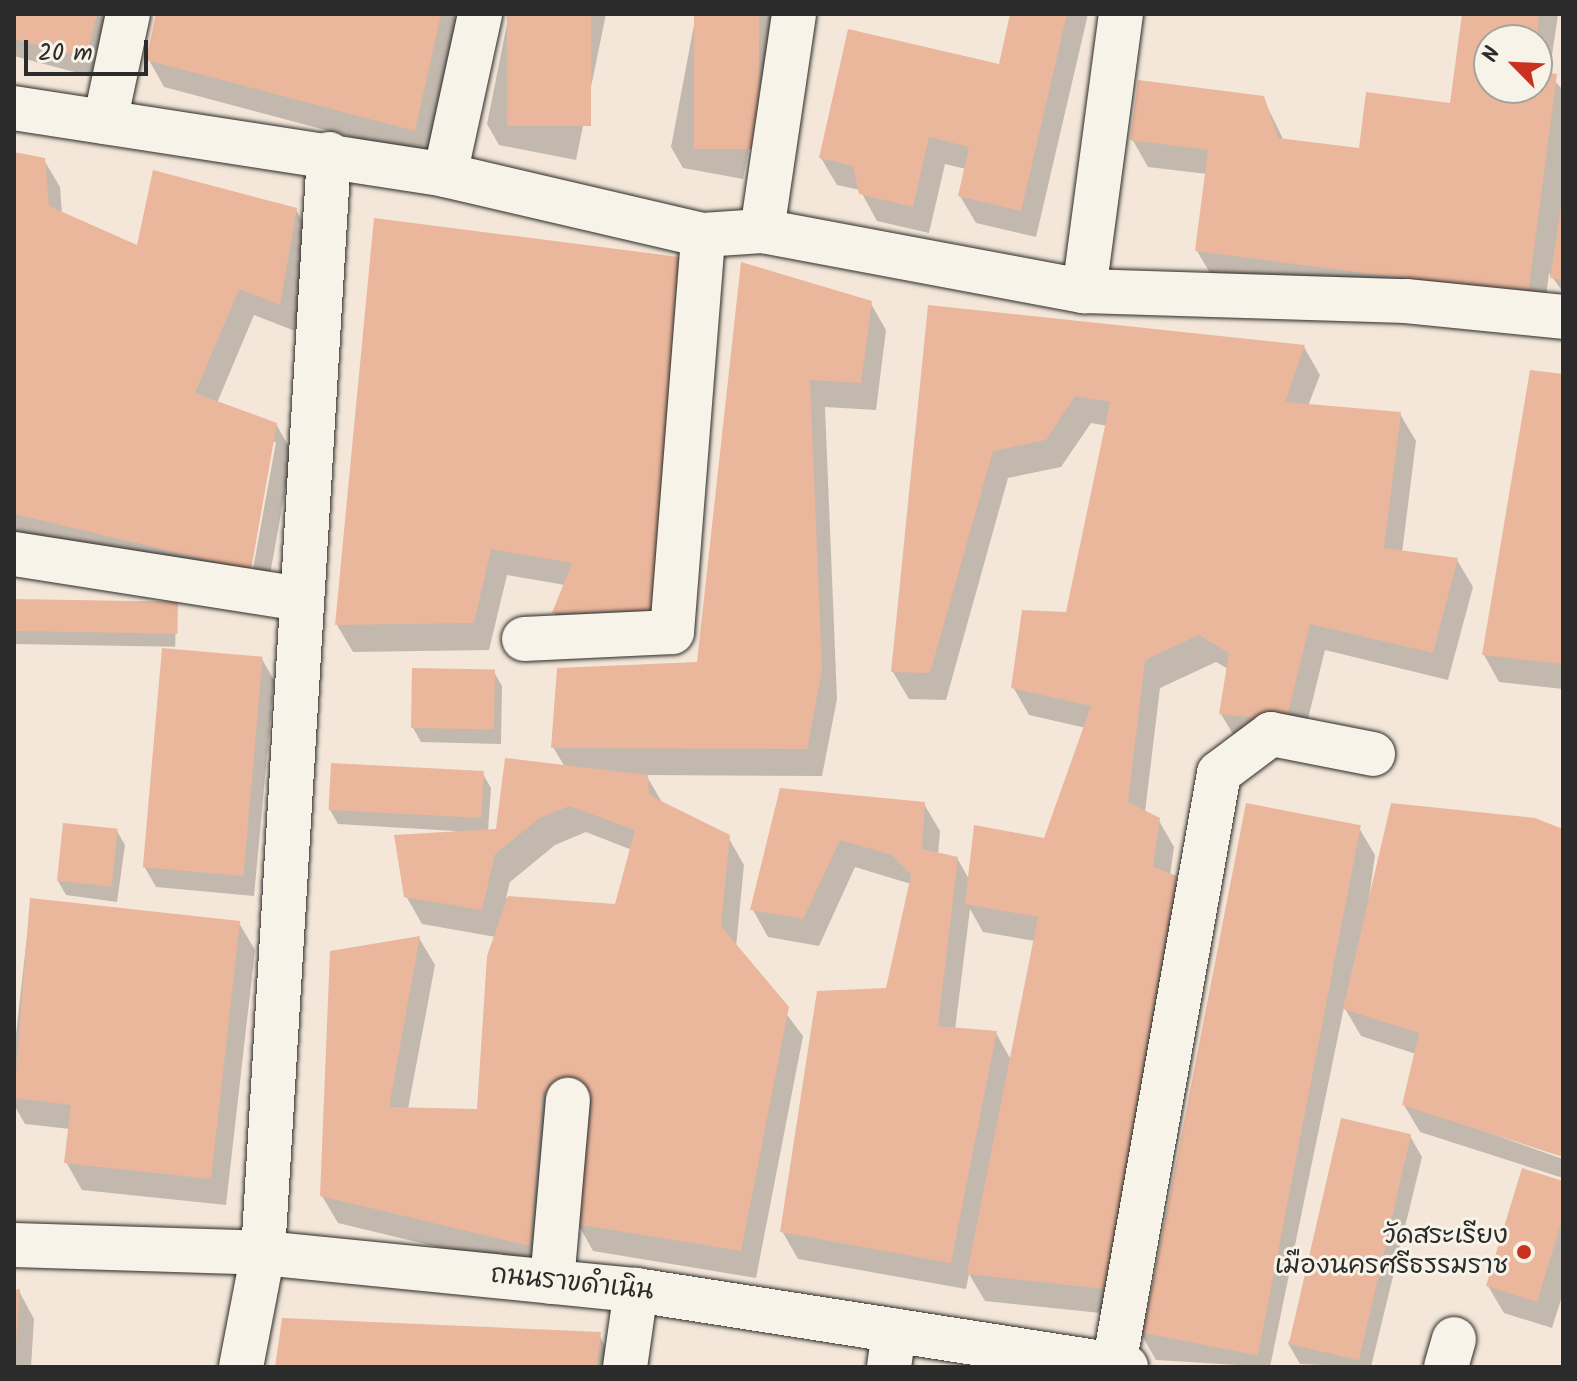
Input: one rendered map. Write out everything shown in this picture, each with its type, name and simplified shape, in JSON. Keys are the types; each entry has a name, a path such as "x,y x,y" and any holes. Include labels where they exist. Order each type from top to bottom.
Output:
{"street":[{"path":"105,122 128,14"},
{"path":"445,175 480,14"},
{"path":"762,231 794,14"},
{"path":"1084,291 1121,14"},
{"path":"14,108 329,154 445,175 703,235 762,231 1084,291 1406,301 1563,317"},
{"path":"241,1367 263,1253 329,154"},
{"path":"524,639 672,632 703,235"},
{"path":"14,554 302,599"},
{"path":"1120,1366 1219,773 1271,734 1373,754"},
{"path":"552,1282 568,1100"},
{"name":"ถนนราขดำเนิน","path":"14,1245 263,1253 636,1290 892,1349 1120,1366"},
{"path":"625,1367 636,1290"}],"building":[{"path":"14,14 97,14 86,58 14,39"},
{"path":"156,14 441,14 415,131 146,60"},
{"path":"507,14 591,14 591,126 507,126"},
{"path":"694,14 759,14 759,149 694,149"},
{"path":"1010,14 1067,14 1021,211 958,196 969,147 929,137 913,207 859,194 853,166 819,158 848,29 999,64"},
{"path":"1462,14 1539,14 1538,24 1473,24 1473,104 1553,104 1553,73 1557,74 1528,294 1195,251 1208,150 1130,140 1138,80 1264,96 1278,138 1359,148 1366,92 1450,103"},
{"path":"14,152 45,158 49,206 137,245 153,170 297,208 280,305 239,289 195,393 277,423 251,570 14,514"},
{"path":"1563,195 1563,280 1550,278"},
{"path":"374,218 687,258 651,611 552,613 572,563 491,549 474,623 335,625"},
{"path":"741,262 872,301 861,383 810,380 822,670 807,749 551,748 557,668 697,662"},
{"path":"928,305 1305,345 1285,402 1401,412 1384,548 1458,558 1433,653 1310,624 1286,721 1219,714 1229,653 1199,635 1145,660 1128,802 1160,818 1153,867 1177,876 1105,1289 967,1274 1038,917 965,904 974,825 1044,838 1091,706 1011,688 1022,610 1066,612 1110,402 1075,396 1046,440 993,451 930,673 891,672"},
{"path":"1530,370 1563,374 1563,664 1482,655"},
{"path":"14,599 178,602 177,634 14,631"},
{"path":"162,648 263,657 243,876 143,867"},
{"path":"412,668 495,669 494,729 411,728"},
{"path":"505,758 648,775 649,795 730,835 721,926 789,1007 741,1251 575,1224 592,1099 543,1091 530,1246 320,1196 330,951 420,936 389,1107 477,1109 487,956 508,896 615,904 635,830 569,806 540,818 495,854 482,910 404,897 394,835 496,829"},
{"path":"331,763 484,771 481,818 329,810"},
{"path":"780,788 925,802 922,849 958,857 938,1026 997,1031 951,1263 780,1232 817,991 886,988 911,875 892,855 840,840 803,919 750,910"},
{"path":"1246,803 1361,825 1258,1355 1143,1333"},
{"path":"1391,803 1535,818 1563,829 1563,1157 1402,1105 1419,1033 1343,1009"},
{"path":"63,823 118,829 112,886 57,881"},
{"path":"30,898 240,921 211,1179 64,1163 71,1105 14,1098"},
{"path":"1341,1118 1411,1134 1359,1360 1289,1344"},
{"name":"วัดสระเรียง เมืองนครศรีธรรมราช","path":"1522,1168 1563,1181 1563,1217 1537,1302 1486,1286"},
{"path":"20,1289 16,1345 14,1345 14,1290"},
{"path":"282,1318 601,1332 597,1367 275,1367"}],"place":[{"name":"วัดสระเรียง เมืองนครศรีธรรมราช","path":"1524,1252"}]}
